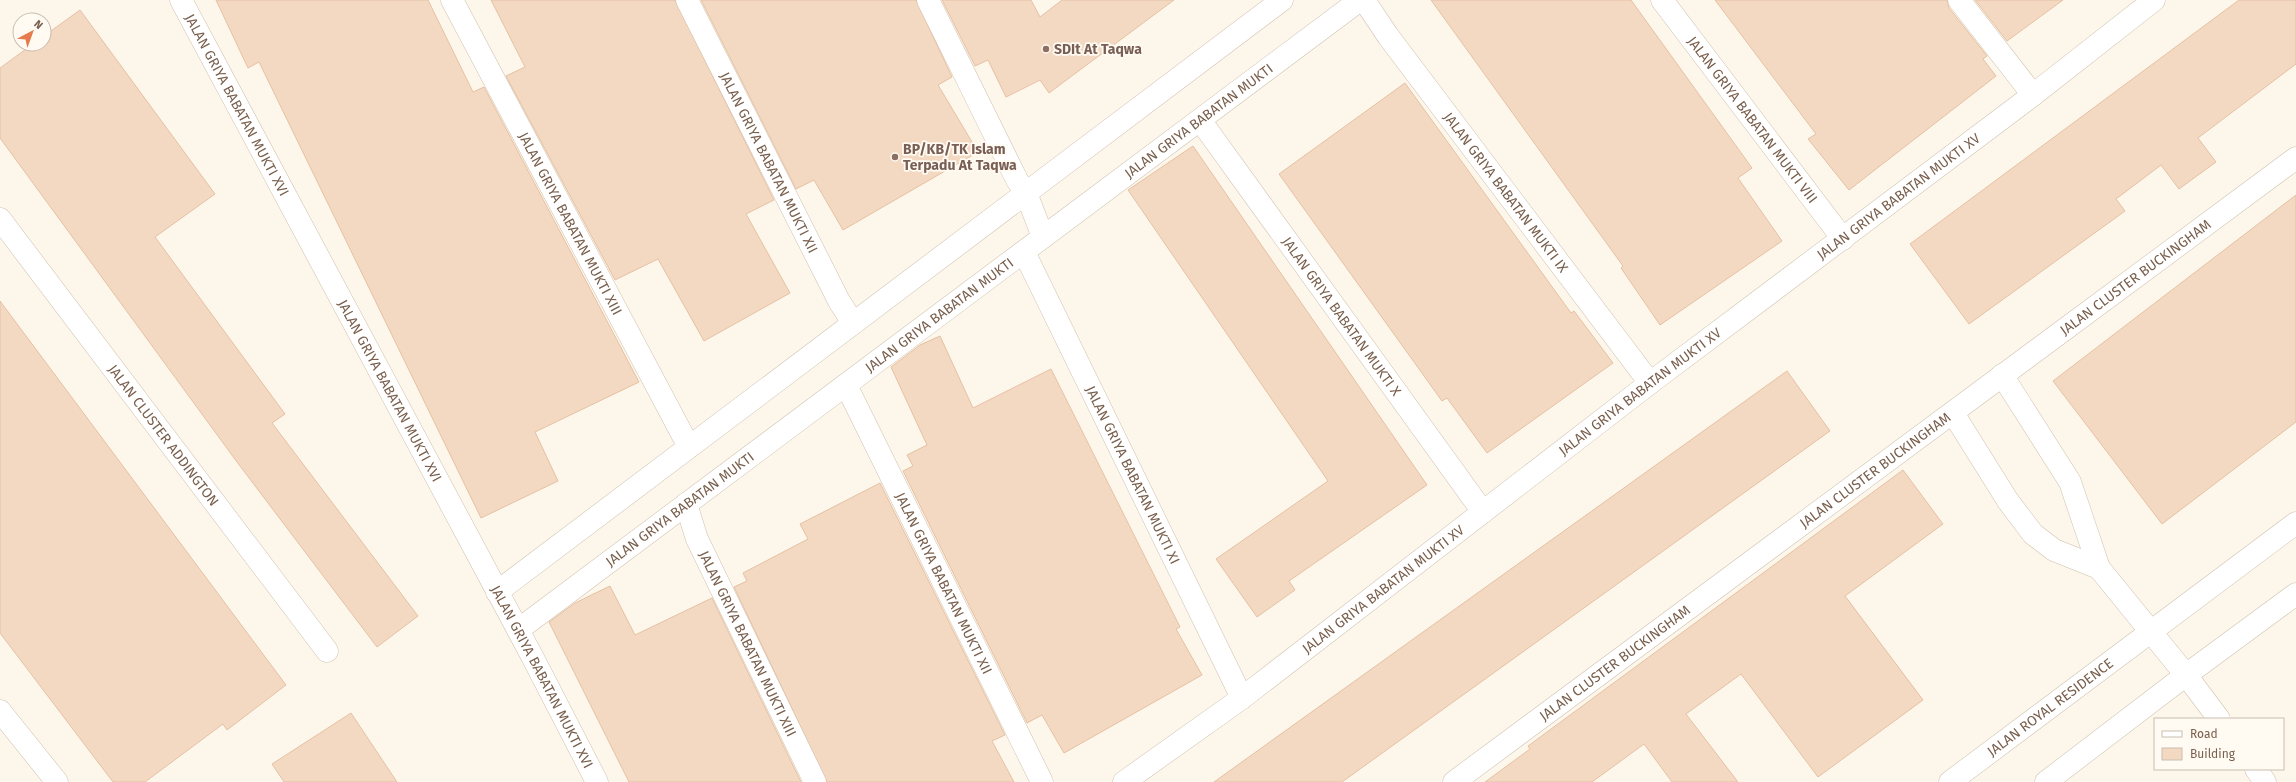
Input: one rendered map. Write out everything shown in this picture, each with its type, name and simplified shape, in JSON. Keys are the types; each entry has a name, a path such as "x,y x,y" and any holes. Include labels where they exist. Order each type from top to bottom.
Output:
{"street":[{"name":"JALAN GRIYA BABATAN MUKTI XVI","path":"181,0 518,630 597,782"},
{"name":"JALAN GRIYA BABATAN MUKTI XIII","path":"452,0 688,447"},
{"name":"JALAN GRIYA BABATAN MUKTI XII","path":"686,0 839,301 853,323"},
{"path":"928,0 1017,180 1026,193 1043,237"},
{"path":"497,592 1282,0"},
{"name":"JALAN GRIYA BABATAN MUKTI","path":"518,630 1360,0"},
{"name":"JALAN GRIYA BABATAN MUKTI IX","path":"1364,0 1388,36 1650,383"},
{"name":"JALAN GRIYA BABATAN MUKTI VIII","path":"1662,0 1843,239"},
{"path":"1959,0 2033,95"},
{"name":"JALAN GRIYA BABATAN MUKTI XV","path":"1124,782 1242,698 1650,383 2033,95 2154,0"},
{"name":"JALAN GRIYA BABATAN MUKTI X","path":"1200,120 1483,512"},
{"name":"JALAN CLUSTER BUCKINGHAM","path":"1454,782 2296,158"},
{"name":"JALAN CLUSTER ADDINGTON","path":"0,219 327,651"},
{"name":"JALAN GRIYA BABATAN MUKTI XI","path":"1024,252 1242,698"},
{"path":"2002,375 2070,482 2099,568 2186,675 2218,718"},
{"name":"JALAN GRIYA BABATAN MUKTI XII","path":"846,385 1042,782"},
{"path":"1953,413 2008,502 2032,534 2054,550 2099,568"},
{"name":"JALAN GRIYA BABATAN MUKTI XIII","path":"686,504 697,539 815,782"},
{"name":"JALAN ROYAL RESIDENCE","path":"1950,782 2296,523"},
{"path":"2046,782 2186,675 2296,594"},
{"path":"0,711 57,782"},
{"path":"2257,770 2266,782"}],"building":[{"path":"216,0 428,0 473,92 484,87 639,382 535,432 558,481 481,518 259,62 248,68"},
{"path":"491,0 675,0 774,200 746,214 790,293 704,341 658,259 615,280 506,76 525,67"},
{"path":"701,0 916,0 952,77 938,85 978,152 843,230 814,180 796,189"},
{"name":"SDIt At Taqwa","path":"942,0 1031,0 1040,17 1062,0 1174,0 1049,93 1040,80 1006,97 988,60 975,66"},
{"path":"1431,0 1631,0 1752,168 1738,178 1782,241 1660,325 1621,268 1623,266"},
{"path":"1715,0 1947,0 1949,8 1987,56 1983,59 1996,76 1849,190 1808,139 1816,134"},
{"path":"1975,0 2063,0 2007,41"},
{"path":"2239,0 2296,0 2296,64 2198,138 2216,162 2179,189 2161,165 2116,199 2125,211 1969,324 1910,244"},
{"path":"80,10 215,194 155,237 285,414 272,423 418,616 377,647 237,462 0,138 0,68 22,52 52,52 52,30"},
{"path":"1405,83 1571,313 1574,311 1613,363 1487,453 1447,398 1442,401 1279,174"},
{"path":"1193,146 1427,485 1289,581 1295,590 1257,617 1216,559 1328,481 1128,190"},
{"path":"2296,195 2296,422 2162,524 2053,381"},
{"path":"0,301 286,685 227,730 223,724 145,782 113,782 0,633"},
{"path":"940,336 973,408 1051,369 1180,627 1176,629 1202,675 1064,753 1042,715 1027,723 903,471 913,466 907,455 927,445 891,367 920,345"},
{"path":"1787,371 1830,431 1342,782 1214,782"},
{"path":"1903,470 1943,524 1845,596 1923,700 1818,777 1741,674 1686,714 1738,782 1672,782 1644,744 1592,782 1485,782 1530,749 1528,746"},
{"path":"880,483 1005,735 992,741 1014,782 827,782 734,587 747,581 743,573 808,539 800,524"},
{"path":"610,586 635,635 712,598 801,782 629,782 549,622 575,603"},
{"path":"351,713 397,782 284,782 272,764"}],"place":[{"name":"SDIt At Taqwa","path":"1046,49"},
{"name":"BP/KB/TK Islam Terpadu At Taqwa","path":"895,157"}]}
